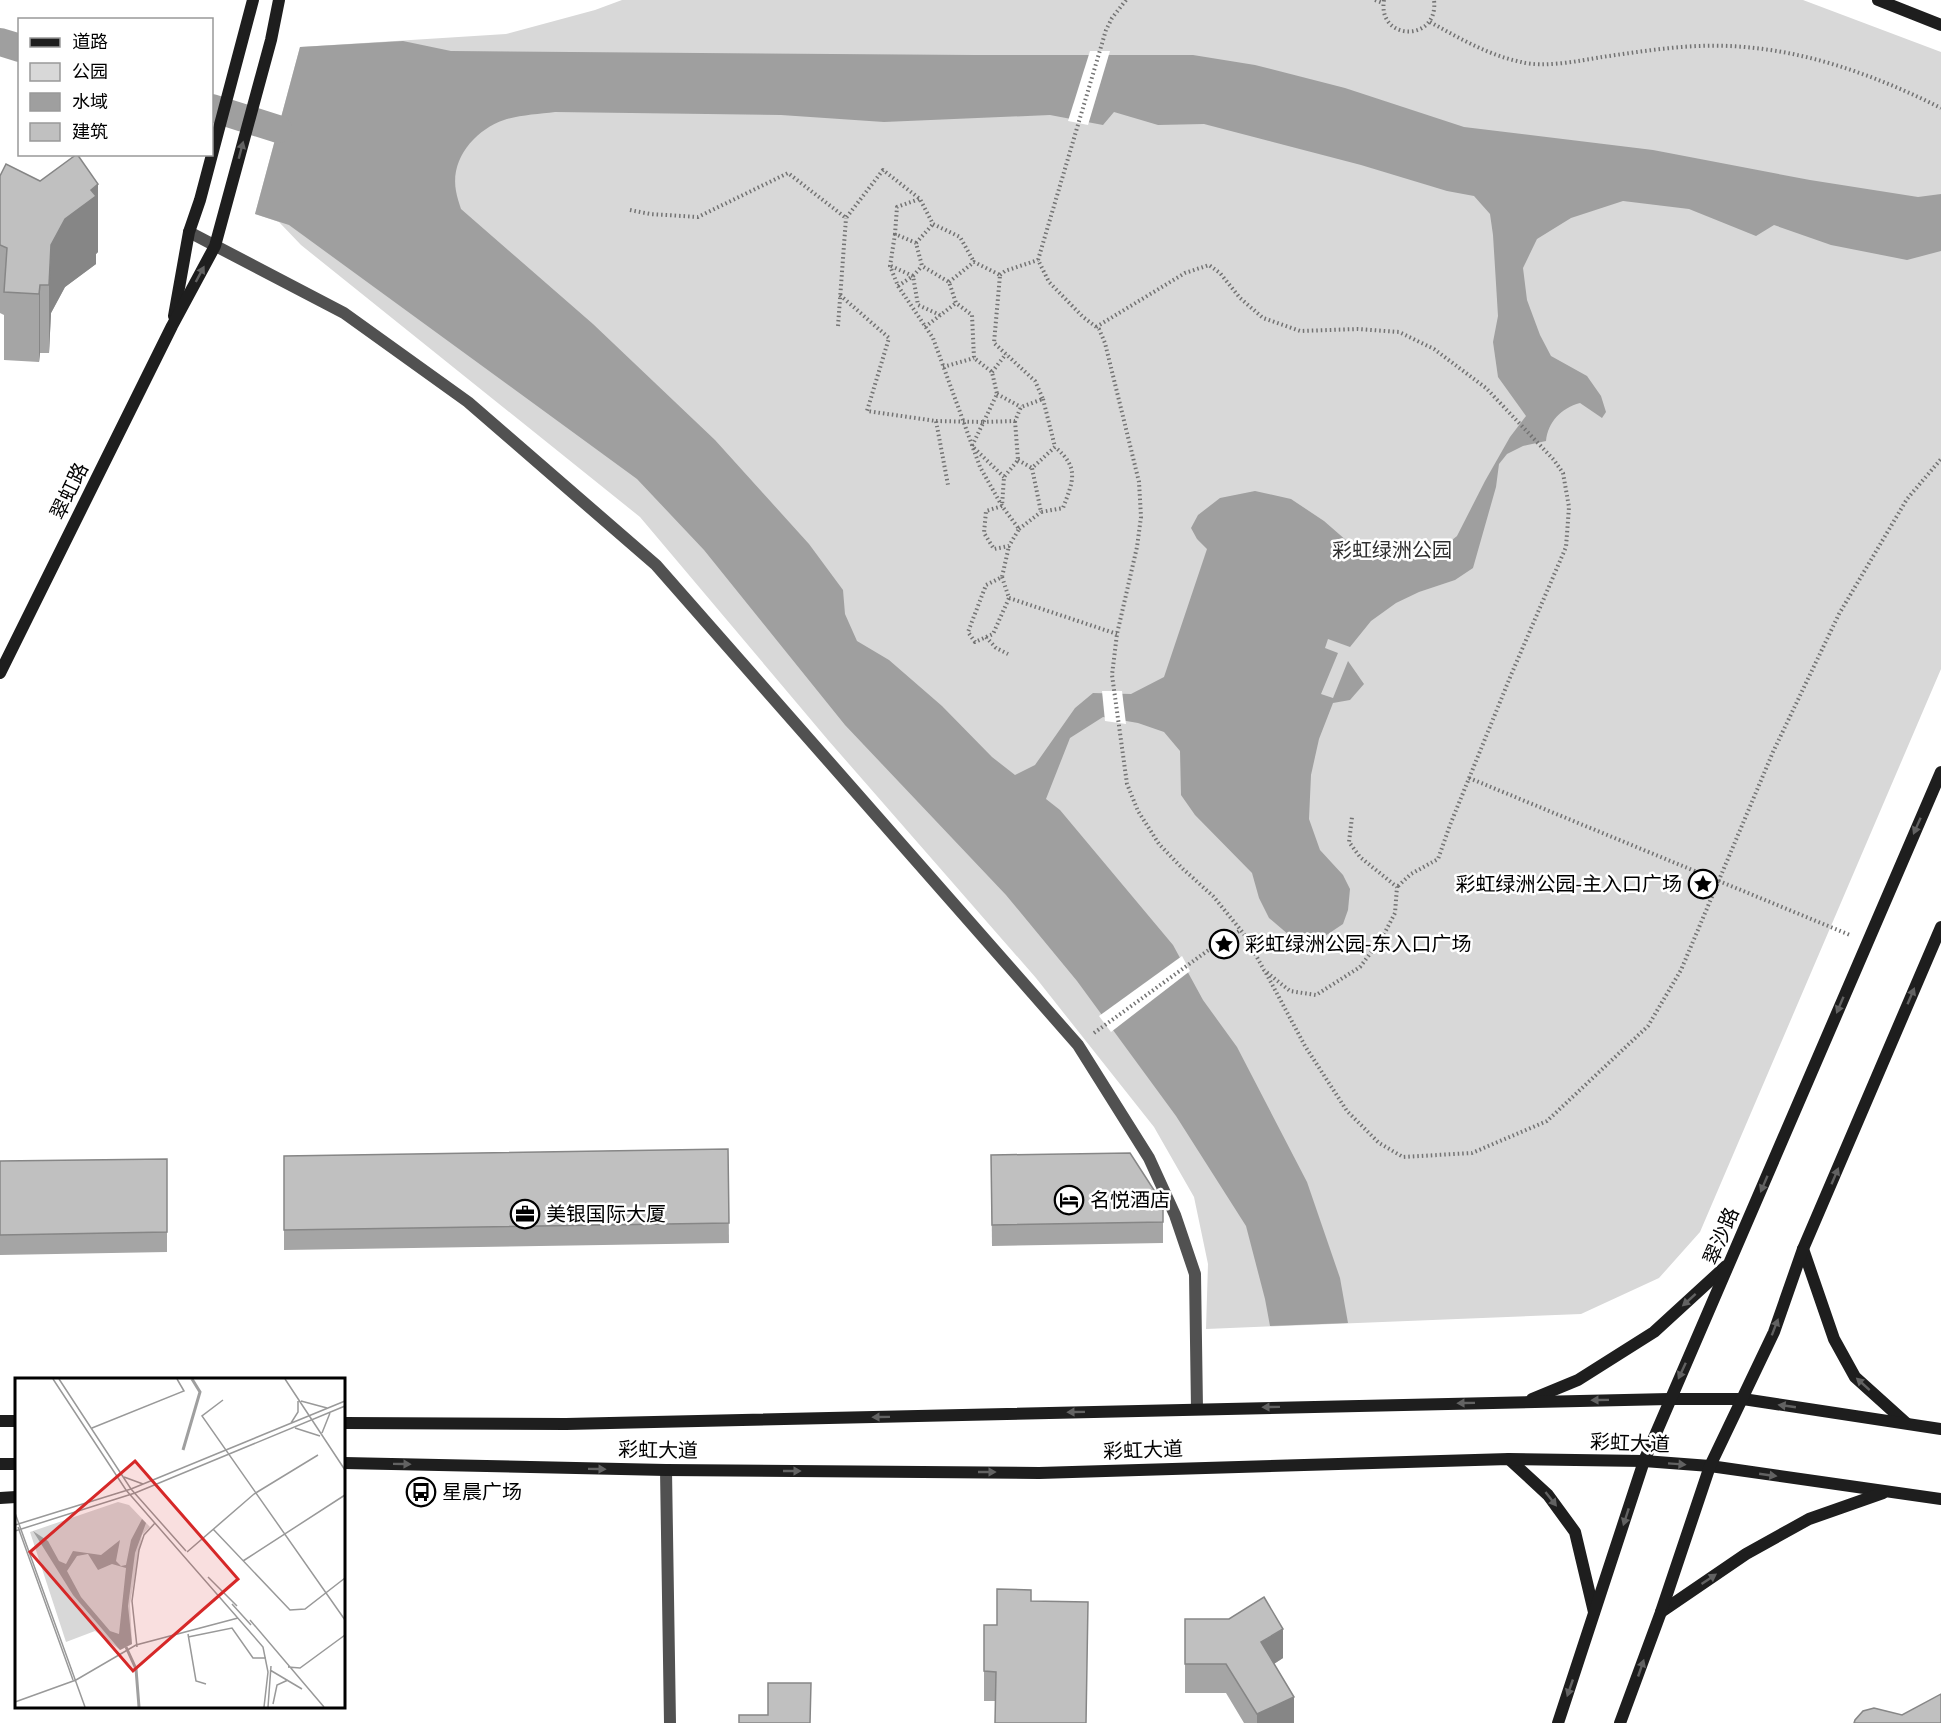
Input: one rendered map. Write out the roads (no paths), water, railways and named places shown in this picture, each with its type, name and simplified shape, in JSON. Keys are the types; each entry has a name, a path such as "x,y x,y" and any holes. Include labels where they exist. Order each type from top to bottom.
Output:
{"main road":[{"name":"翠虹路","path":"213,152 253,0"},
{"name":"翠虹路","path":"0,673 172,326 215,246 271,40 279,0"},
{"path":"1878,0 1941,25"},
{"name":"翠虹路","path":"172,326 189,232 212,156"},
{"name":"翠沙路","path":"1558,1723 1644,1461 1941,772"},
{"path":"1620,1723 1661,1612 1710,1466 1774,1332 1803,1249 1941,927"},
{"path":"1803,1249 1834,1339 1855,1377 1907,1424"},
{"path":"1525,1402 1578,1380 1653,1332 1732,1261"},
{"name":"彩虹大道","path":"345,1423 566,1424 1743,1399 1941,1429"},
{"path":"1509,1459 1548,1495 1575,1532 1594,1612"},
{"name":"彩虹大道","path":"345,1463 666,1470 1039,1473 1509,1459 1644,1461 1710,1466 1941,1499"},
{"path":"1661,1612 1746,1554 1809,1519 1887,1492"},
{"path":"0,1498 15,1497"}],"street":[{"path":"189,232 344,313 468,402 656,565 1078,1045 1149,1158 1175,1215 1194,1274 1197,1409"},
{"path":"666,1470 670,1723"}],"water":[{"path":"403,41 451,51 1193,55 1255,65 1345,88 1464,127 1653,150 1810,180 1918,197 1941,194 1941,251 1907,260 1831,245 1774,225 1756,236 1689,209 1623,201 1571,218 1537,239 1523,268 1527,300 1540,335 1551,356 1587,376 1601,396 1606,412 1602,418 1580,403 1573,405 1561,412 1553,422 1546,441 1523,446 1507,454 1499,464 1496,487 1473,568 1455,580 1419,592 1396,603 1371,621 1350,647 1328,639 1325,648 1338,653 1321,694 1333,698 1348,661 1364,684 1350,700 1333,703 1319,739 1311,775 1309,819 1320,850 1343,875 1350,889 1348,910 1343,924 1325,936 1306,939 1289,935 1269,918 1259,898 1252,873 1195,815 1181,795 1180,751 1164,732 1138,723 1103,717 1070,738 1046,799 1060,810 1173,945 1203,1000 1237,1047 1307,1182 1340,1278 1348,1323 1270,1326 1246,1226 1176,1116 1077,981 1006,895 845,725 704,550 637,479 289,225 255,214 300,47","holes":["555,112 781,115 884,122 1050,115 1103,125 1114,112 1158,125 1204,124 1361,165 1447,191 1474,196 1490,214 1493,235 1498,316 1493,342 1498,377 1526,416 1510,437 1457,536 1441,549 1415,555 1379,552 1347,541 1324,521 1291,499 1255,491 1220,498 1198,515 1191,528 1197,539 1207,549 1164,677 1131,694 1093,693 1075,708 1035,765 1015,775 992,757 942,706 889,660 857,641 845,614 843,590 809,544 715,440 593,324 461,209 457,196 455,179 457,168 467,147 483,131 510,118"]}],"waterway":[{"path":"0,42 18,47"},
{"path":"213,108 278,129"}],"place":[{"name":"彩虹绿洲公园-主入口广场","path":"1703,884"},
{"name":"彩虹绿洲公园-东入口广场","path":"1224,944"},
{"name":"名悦酒店","path":"1069,1200"},
{"name":"美银国际大厦","path":"525,1214"},
{"name":"星晨广场","path":"421,1492"}],"park label":[{"name":"彩虹绿洲公园","path":"1392,550"}]}
